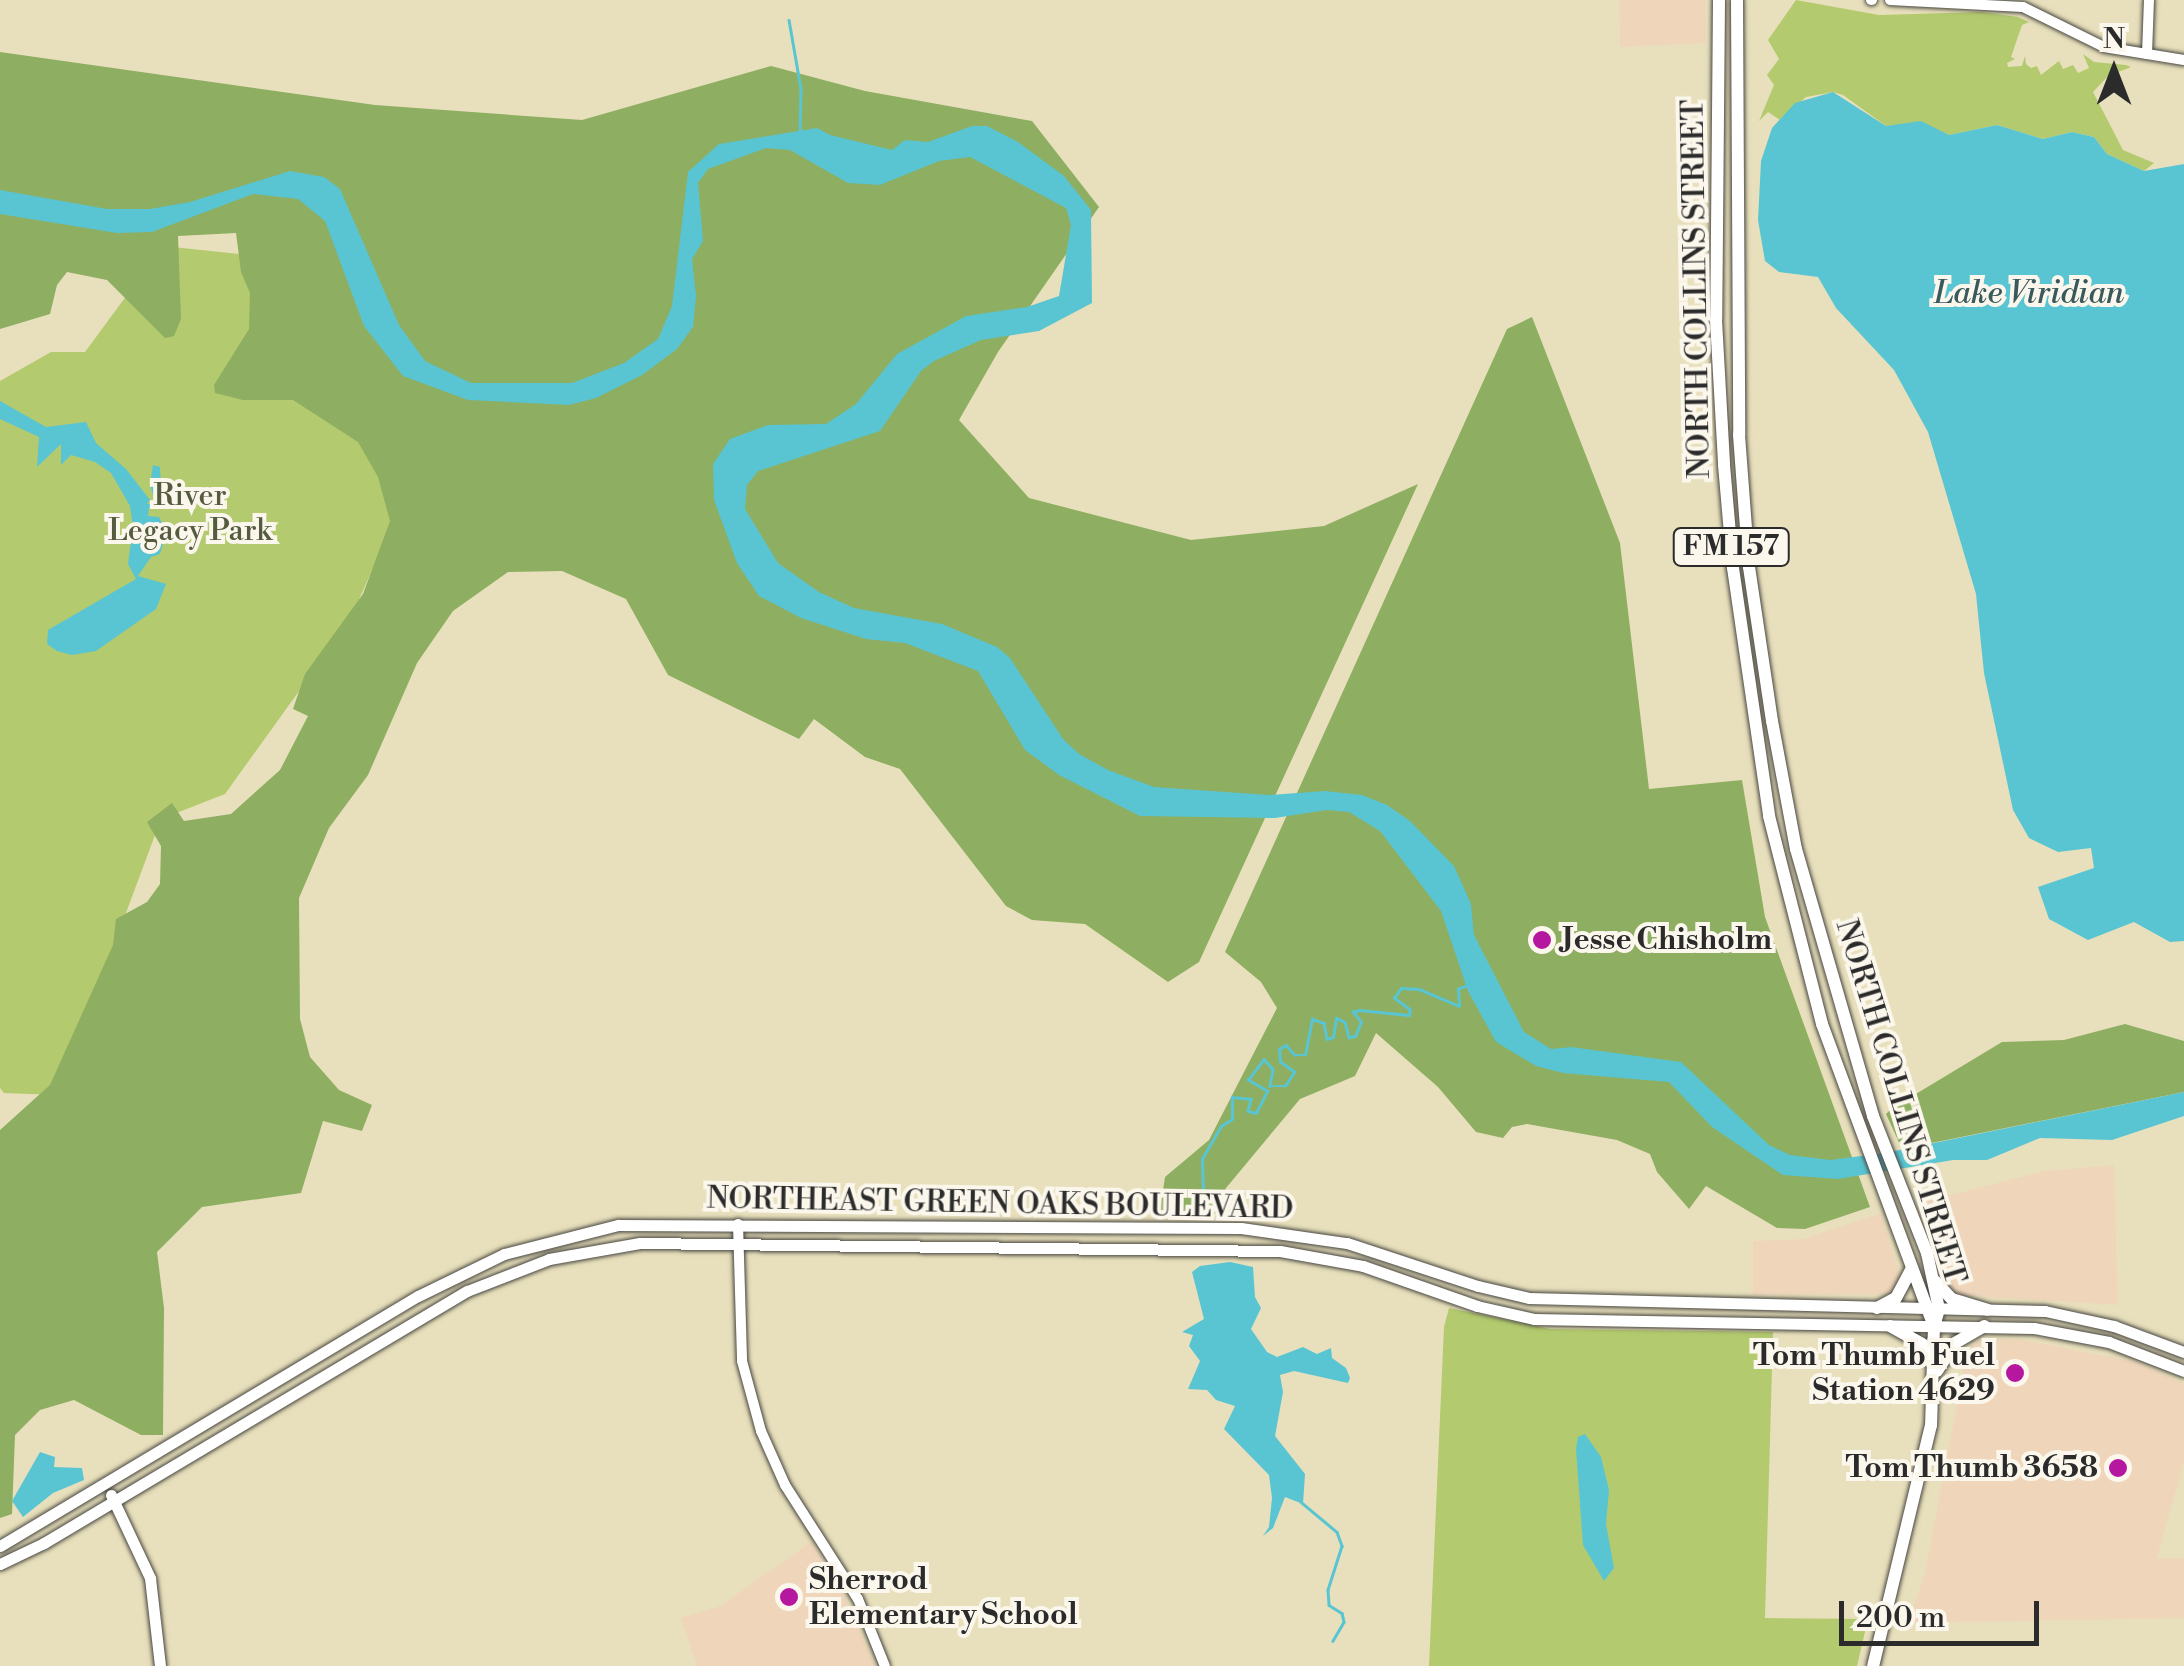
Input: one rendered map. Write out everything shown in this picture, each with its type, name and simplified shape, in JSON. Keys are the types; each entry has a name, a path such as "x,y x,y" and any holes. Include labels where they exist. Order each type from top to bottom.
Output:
{"main road":[{"name":"NORTH COLLINS STREET","path":"1718,0 1716,320 1724,466 1733,568 1768,816 1822,1024 1854,1122 1931,1309 1934,1326 1936,1374 1929,1438 1873,1666"},
{"name":"NORTH COLLINS STREET","path":"1737,0 1736,320 1752,594 1787,812 1874,1116 1933,1278 1931,1309"},
{"path":"1738,40 1745,0"},
{"path":"1724,466 1742,464"},
{"name":"NORTHEAST GREEN OAKS BOULEVARD","path":"0,1546 418,1296 504,1254 618,1226 1241,1228 1347,1242 1478,1286 1529,1298 2046,1311 2114,1326 2184,1352"},
{"name":"NORTHEAST GREEN OAKS BOULEVARD","path":"0,1564 231,1431 426,1311 549,1259 622,1245 737,1242 1266,1250 1363,1266 1477,1306 1534,1319 2048,1330 2108,1342 2184,1370"},
{"path":"1877,1308 1896,1298 1913,1266"},
{"path":"1933,1278 1952,1299 1987,1310"},
{"path":"1778,1306 1778,1324"},
{"path":"1890,1326 1922,1344 1936,1374"},
{"path":"1936,1374 1958,1340 1984,1326"},
{"path":"2108,1342 2114,1326"},
{"path":"221,1416 231,1431"},
{"path":"105,1485 150,1578 160,1666"}],"street":[{"path":"1890,0 2023,8 2104,47 2184,60"},
{"path":"2147,54 2148,0"},
{"path":"738,1224 742,1361 761,1430 784,1485 858,1599 885,1666"}],"shaded area":[{"path":"1619,0 1705,0 1706,43 1620,47"},
{"path":"2114,1165 2118,1305 1958,1295 1952,1290 1923,1202 2044,1171"},
{"path":"1881,1213 1899,1275 1894,1288 1886,1294 1753,1295 1753,1241 1803,1239"},
{"path":"1981,1338 2023,1340 2136,1362 2184,1384 2184,1461 2157,1558 2184,1558 2184,1618 1908,1623 1925,1573 1967,1351"},
{"name":"Sherrod Elementary School","path":"811,1542 841,1588 875,1666 697,1666 681,1618 720,1606"}],"green space":[{"path":"1796,0 1879,15 1982,12 2018,17 2029,22 2022,25 2011,57 2015,59 2007,63 2008,67 2022,66 2025,56 2026,64 2031,68 2037,66 2041,75 2059,61 2063,69 2073,65 2078,73 2089,68 2083,54 2094,62 2131,67 2108,76 2093,92 2123,150 2154,163 2144,171 2107,154 2094,137 2072,132 2043,139 1997,125 1949,135 1913,124 1886,126 1833,92 1806,97 1780,120 1768,112 1759,121 1774,85 1767,75 1779,59 1768,40"},
{"path":"0,52 375,105 582,120 771,66 865,91 1032,121 1099,207 998,352 959,420 1029,498 1191,540 1324,526 1418,484 1199,962 1168,982 1085,924 1032,920 1006,906 900,769 865,757 814,719 799,739 668,675 626,599 562,571 508,572 453,611 417,663 368,775 329,828 299,898 300,1019 310,1057 339,1090 372,1105 362,1131 323,1121 301,1193 202,1207 157,1252 164,1308 163,1435 141,1435 74,1400 40,1410 15,1435 12,1514 0,1518 0,1130 50,1085 113,945 116,919 147,902 160,884 161,846 147,822 172,803 184,821 231,814 280,770 308,716 293,709 305,674 363,594 390,521 378,477 358,442 293,400 243,400 215,393 214,385 249,329 250,293 241,272 236,233 178,236 181,319 174,336 165,338 107,280 67,272 57,285 50,314 0,329"},
{"name":"River Legacy Park","path":"163,246 298,260 396,462 391,527 350,620 225,794 161,819 58,1095 4,1093 0,1088 0,381 51,352 85,352"},
{"path":"1532,317 1620,543 1649,789 1742,780 1765,917 1870,1207 1805,1229 1777,1228 1706,1186 1689,1209 1657,1172 1650,1154 1617,1140 1527,1124 1512,1127 1503,1138 1476,1132 1438,1087 1376,1033 1355,1076 1300,1099 1226,1188 1215,1214 1160,1210 1165,1177 1209,1140 1277,1008 1261,982 1225,952 1507,329"},
{"path":"2125,1024 2184,1041 2184,1092 1902,1149 1886,1114 2002,1042 2064,1040"},
{"path":"1449,1308 1550,1329 1773,1332 1765,1618 1868,1619 1857,1666 1429,1666 1444,1327"}],"water":[{"name":"Lake Viridian","path":"1833,92 1886,126 1921,121 1949,135 1997,125 2043,139 2072,132 2094,137 2107,154 2144,171 2184,164 2184,941 2170,942 2134,922 2088,940 2049,919 2038,887 2094,868 2091,848 2058,852 2029,838 2013,810 1984,673 1976,594 1928,432 1894,370 1836,308 1818,277 1779,272 1765,261 1758,220 1761,161 1772,128 1795,103"},
{"path":"972,126 987,126 1018,142 1064,176 1091,210 1092,303 1039,331 981,340 934,361 921,371 880,431 758,471 747,485 745,509 778,563 819,592 854,608 942,624 997,647 1010,658 1063,739 1079,754 1108,770 1154,787 1269,795 1325,791 1362,795 1387,805 1410,821 1454,866 1471,904 1474,935 1524,1032 1551,1049 1571,1047 1681,1062 1769,1145 1790,1155 1830,1160 1885,1153 2184,1092 2184,1116 2112,1140 2040,1138 1987,1160 1953,1160 1838,1179 1783,1175 1712,1127 1669,1082 1563,1073 1536,1066 1496,1042 1468,991 1441,911 1380,831 1349,812 1327,810 1275,818 1140,816 1059,775 1025,750 978,671 905,643 866,639 801,618 759,596 737,563 714,500 713,464 730,439 768,425 826,424 856,404 897,354 966,316 1027,307 1059,296 1071,225 1066,208 970,157 939,161 880,185 848,183 790,150 766,148 708,169 698,183 703,241 692,259 696,296 693,327 677,349 642,375 596,398 569,405 468,400 403,376 364,326 325,221 298,199 253,194 152,232 117,233 0,214 0,190 107,209 150,209 190,202 290,171 324,177 340,189 399,325 425,361 471,383 572,383 624,363 658,339 672,306 688,172 719,144 817,128 830,135 892,150 905,140 928,142"},
{"path":"0,401 46,427 86,422 96,443 126,469 150,500 147,504 156,504 150,485 153,465 160,467 162,508 149,508 148,516 159,517 162,523 150,523 148,541 164,540 160,554 151,557 138,576 166,584 156,609 96,651 72,655 57,651 47,644 48,630 136,579 128,564 133,526 130,506 111,473 95,462 71,455 61,465 61,444 37,467 39,437 0,419"},
{"path":"1230,1262 1253,1267 1255,1297 1261,1308 1251,1329 1267,1352 1277,1357 1303,1347 1317,1354 1331,1348 1332,1358 1346,1368 1350,1378 1348,1383 1294,1371 1280,1375 1283,1392 1275,1436 1305,1474 1303,1504 1285,1497 1273,1528 1263,1536 1269,1527 1272,1498 1269,1475 1224,1429 1235,1406 1216,1400 1207,1390 1188,1389 1200,1361 1189,1346 1193,1335 1182,1332 1204,1319 1192,1272 1200,1266"},
{"path":"1585,1434 1601,1457 1609,1490 1606,1524 1614,1568 1604,1581 1583,1545 1576,1449 1578,1437"},
{"path":"40,1452 55,1457 54,1467 82,1468 84,1480 53,1493 23,1517 12,1501"}],"waterway":[{"path":"789,20 801,89 800,132"},
{"path":"1203,1190 1202,1159 1221,1126 1232,1119 1232,1097 1251,1099 1248,1111 1256,1113 1267,1091 1248,1080 1264,1059 1273,1069 1270,1086 1285,1086 1294,1072 1280,1062 1279,1049 1286,1045 1295,1055 1305,1055 1312,1019 1324,1023 1327,1039 1333,1037 1336,1018 1345,1022 1349,1037 1355,1036 1361,1022 1353,1012 1409,1015 1410,1010 1394,998 1401,988 1419,989 1459,1006 1458,989 1465,986"},
{"path":"1301,1502 1337,1532 1342,1546 1328,1590 1329,1605 1342,1613 1344,1622 1333,1641"}],"place":[{"name":"Jesse Chisholm","path":"1542,940"},
{"name":"Tom Thumb Fuel Station 4629","path":"2015,1373"},
{"name":"Tom Thumb 3658","path":"2118,1468"},
{"name":"Sherrod Elementary School","path":"789,1597"}]}
